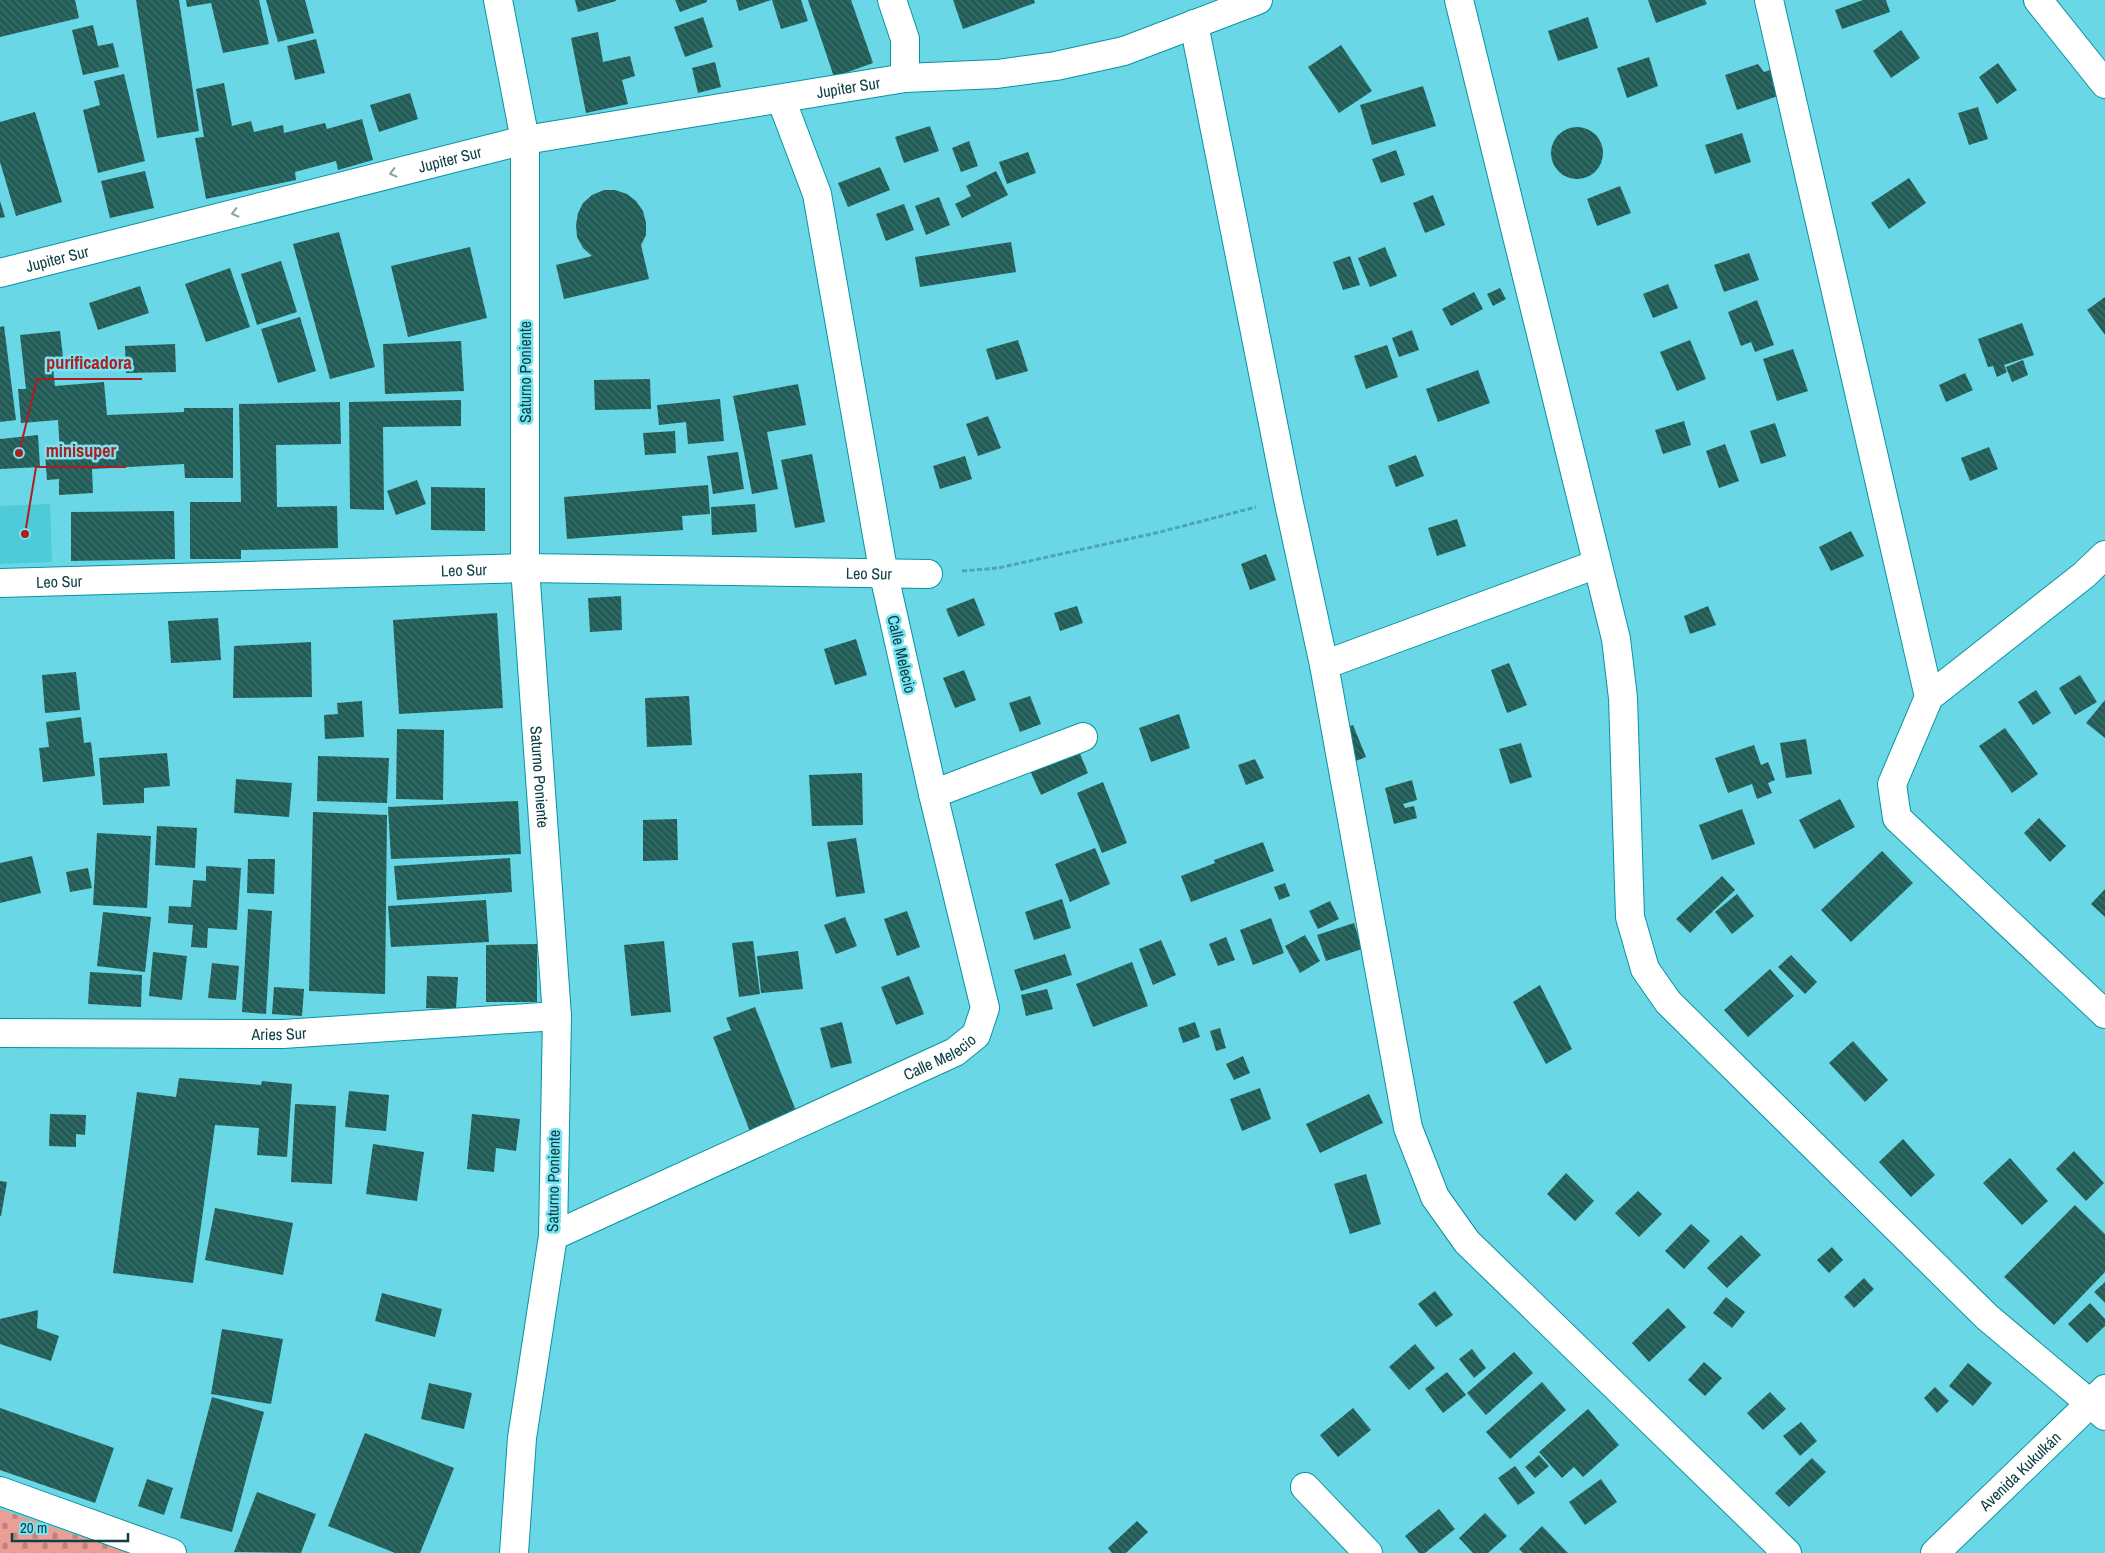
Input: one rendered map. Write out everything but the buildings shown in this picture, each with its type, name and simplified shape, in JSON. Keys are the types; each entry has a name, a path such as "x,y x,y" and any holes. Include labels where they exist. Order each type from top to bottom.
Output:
{"street":[{"name":"Saturno Poniente","path":"498,0 525,140 525,568 557,1016 553,1236 522,1438 514,1553"},
{"path":"892,0 905,39 905,78"},
{"name":"Jupiter Sur","path":"0,273 525,140 905,78 997,74 1056,66 1124,51 1258,0"},
{"path":"1459,0 1616,640 1624,698 1630,918 1644,969 1668,1002 1988,1317 2100,1403"},
{"path":"1769,0 1929,697"},
{"path":"2038,0 2105,84"},
{"path":"1194,24 1288,499 1324,665 1408,1128 1435,1197 1467,1242 1787,1553"},
{"name":"Calle Melecio","path":"553,1236 956,1052 976,1035 985,1008 933,794 884,575 817,194 781,99"},
{"path":"2105,555 2084,575 1929,697 1892,784 1897,818 2105,1014"},
{"path":"1324,665 1598,564"},
{"name":"Leo Sur","path":"0,583 525,568 884,575 928,574"},
{"path":"933,794 1083,737"},
{"name":"Aries Sur","path":"0,1033 284,1034 557,1016"},
{"name":"Avenida Kukulkán","path":"1935,1553 2100,1403"},
{"path":"1305,1487 1368,1553"},
{"path":"0,1490 172,1553"}],"path":[{"path":"928,574 998,568 1160,532 1288,499"}],"shaded area":[{"path":"50,504 52,562 0,564 0,506"}],"green space":[{"path":"0,1509 129,1553 0,1553"}],"place":[{"name":"purificadora","path":"19,453"},
{"name":"minisuper","path":"25,534"}]}
